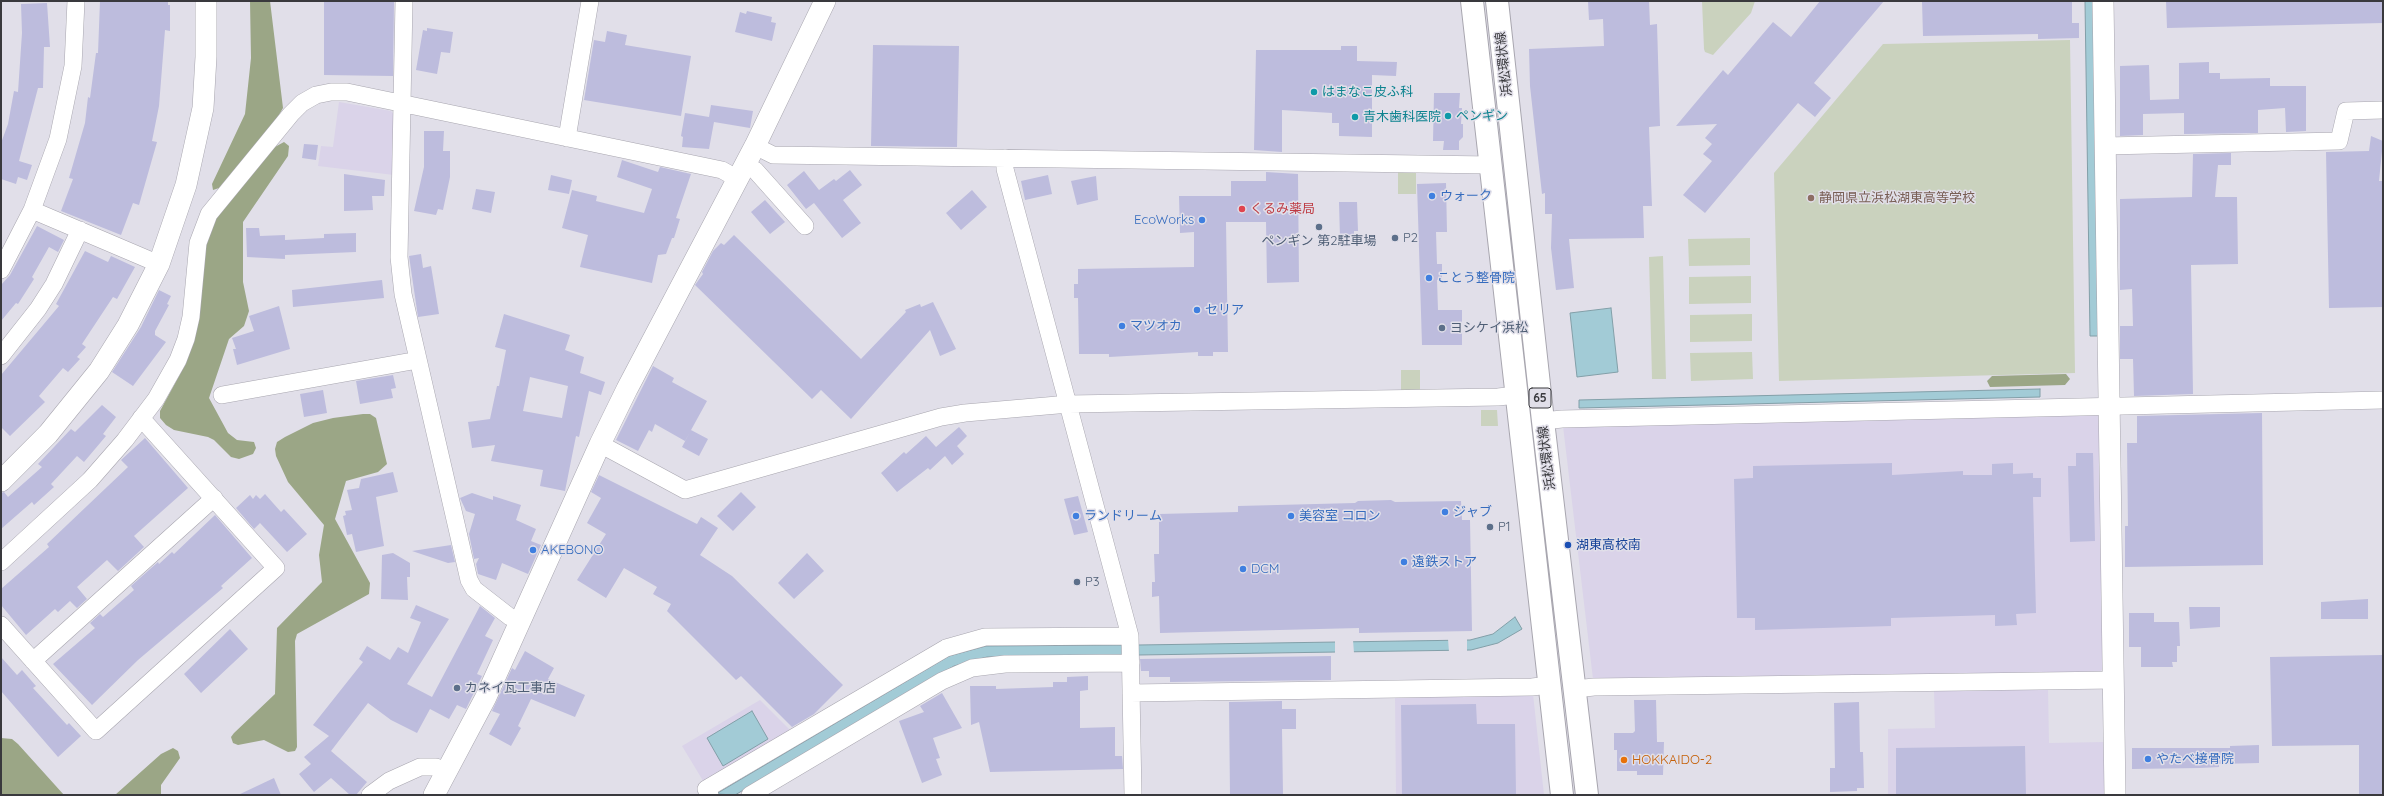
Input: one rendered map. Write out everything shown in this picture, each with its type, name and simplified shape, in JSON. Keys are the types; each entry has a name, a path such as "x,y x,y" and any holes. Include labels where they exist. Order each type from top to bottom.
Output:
{"main road":[{"name":"浜松環状線","path":"1472,1 1562,795"},
{"name":"浜松環状線","path":"1497,1 1543,422 1587,795"}],"street":[{"path":"1,270 32,210 51,163 65,115 73,66 76,1"},
{"path":"1,481 61,419 99,371 128,325 159,264 186,185 203,108 206,57 206,1"},
{"path":"404,1 400,276 469,580 474,589 510,617 520,622"},
{"path":"567,138 590,1"},
{"path":"434,795 486,697 600,444 742,172 825,1"},
{"path":"2103,1 2115,795"},
{"path":"1,562 90,480 141,418 168,380 186,339 191,317 198,243 202,228 218,201 291,114 302,103 316,95 331,92 346,92 722,170 742,172 755,170 805,226"},
{"path":"2105,146 2339,141 2346,111 2383,110"},
{"path":"755,146 773,155 1491,165"},
{"path":"1005,158 1005,169 1130,636 1133,795"},
{"path":"32,210 159,264"},
{"path":"1,356 42,303 68,258 80,230"},
{"path":"222,395 418,360"},
{"path":"600,444 685,490 953,414 1069,404 1498,397 1517,395"},
{"path":"1543,422 1562,419 2109,405 2383,400"},
{"path":"1,625 96,731 276,568 141,418"},
{"path":"33,661 214,498"},
{"path":"710,795 706,789 946,648 985,637 1130,636"},
{"path":"750,795 942,681 972,668 1004,664 1131,663"},
{"path":"1575,689 1594,687 2114,680"},
{"path":"1131,693 1517,687 1550,685"},
{"path":"370,795 389,781 420,767 436,767 445,772"}],"shaded area":[{"path":"339,102 391,111 395,116 394,175 318,166 321,146 333,147"},
{"path":"2097,412 2100,415 2104,667 2100,672 1593,679 1563,426"},
{"path":"2048,688 2049,743 2105,742 2106,795 1888,795 1888,729 1935,728 1934,690"},
{"path":"1533,694 1544,795 1396,795 1395,696"},
{"path":"760,700 792,732 705,784 682,746"}],"green space":[{"path":"250,1 270,1 283,108 276,120 219,188 213,190 212,184 245,114 251,58"},
{"path":"1702,1 1755,1 1751,13 1713,55 1705,52 1704,49"},
{"path":"2070,40 2075,373 1779,381 1774,173 1883,44"},
{"path":"284,142 289,146 288,156 243,222 243,282 249,311 244,326 229,339 209,398 228,433 237,440 254,442 256,448 253,454 239,459 231,457 214,440 208,437 174,430 166,425 160,418 160,411 186,363 206,245 215,218 273,148"},
{"path":"1398,172 1416,173 1416,194 1398,194"},
{"path":"1750,238 1750,265 1689,266 1688,239"},
{"path":"1663,256 1666,379 1652,379 1649,257"},
{"path":"1751,276 1751,303 1689,304 1689,277"},
{"path":"1752,314 1752,341 1690,342 1690,315"},
{"path":"1752,352 1753,379 1691,381 1690,353"},
{"path":"1401,370 1420,370 1420,390 1401,391"},
{"path":"2066,374 2070,379 2065,385 1990,387 1987,381 1992,376"},
{"path":"1481,410 1497,410 1498,426 1481,426"},
{"path":"370,414 376,418 387,464 378,472 346,481 335,519 370,583 369,594 297,634 295,641 297,747 295,751 288,752 264,740 238,745 233,743 231,737 275,694 277,628 322,582 319,555 324,525 288,482 276,456 275,449 277,442 313,423 333,418"},
{"path":"1,738 12,739 18,744 64,795 1,795"},
{"path":"173,748 178,751 180,758 161,785 161,795 115,795 161,754"}],"water":[{"path":"2085,1 2093,1 2098,336 2090,336"},
{"path":"1611,308 1618,372 1577,377 1570,313"},
{"path":"2040,389 2040,397 1579,408 1579,400"},
{"path":"1515,617 1522,629 1498,643 1471,650 1138,655 1138,645 1470,640 1493,634"},
{"path":"1123,645 1123,655 987,657 954,666 735,795 716,794 949,656 986,646"},
{"path":"752,711 768,739 723,766 707,738"}],"pier":[{"path":"1448,639 1467,639 1467,652 1449,652"},
{"path":"1353,640 1354,653 1335,654 1335,641"}],"building":[{"path":"100,1 168,1 168,5 170,5 170,31 165,30 159,106 152,141 157,142 139,205 133,203 121,235 61,211 73,179 69,178 85,123 88,97 90,98 96,53 98,53"},
{"path":"324,1 394,1 393,76 324,75"},
{"path":"1588,1 1649,1 1650,25 1657,24 1660,126 1649,127 1652,206 1643,206 1644,238 1569,239 1574,288 1556,290 1551,248 1552,214 1545,214 1545,193 1542,194 1530,86 1529,49 1604,46 1603,19 1589,20"},
{"path":"1820,1 1884,1 1814,83 1831,98 1815,117 1798,103 1705,213 1683,195 1712,161 1703,154 1712,144 1705,138 1717,124 1676,126 1723,70 1728,75 1773,22 1791,37"},
{"path":"1922,1 2072,1 2072,23 2079,23 2079,38 2038,39 2038,34 1923,36"},
{"path":"2166,1 2383,1 2383,23 2167,28"},
{"path":"47,3 50,47 44,47 43,88 38,88 19,161 32,165 27,180 18,177 16,184 1,179 1,143 8,124 14,91 18,92 22,33 21,4"},
{"path":"747,11 772,17 771,22 776,23 772,41 735,32 740,12 746,14"},
{"path":"427,28 453,32 450,53 441,52 437,74 416,70 423,30 427,31"},
{"path":"607,31 627,35 625,45 691,56 681,116 584,100 594,40 605,42"},
{"path":"873,45 959,46 957,147 871,146"},
{"path":"1341,46 1357,46 1357,61 1397,62 1396,76 1372,75 1372,137 1339,136 1339,123 1332,123 1332,113 1282,110 1282,152 1254,150 1256,50 1341,50"},
{"path":"2209,62 2209,73 2220,73 2220,79 2270,78 2270,86 2306,86 2306,131 2286,132 2285,108 2258,110 2258,133 2184,134 2184,113 2143,114 2143,135 2120,136 2120,66 2149,65 2150,100 2179,99 2179,63"},
{"name":"ペンギン","path":"1434,93 1460,93 1459,108 1462,108 1461,124 1463,124 1463,137 1459,141 1459,150 1443,150 1444,141 1433,141"},
{"path":"711,105 753,111 750,128 714,122 709,149 682,147 683,137 681,136 685,113 709,117"},
{"path":"424,131 444,131 443,151 450,151 450,177 443,210 438,209 436,215 414,211 424,167"},
{"path":"2371,136 2383,141 2379,181 2383,181 2383,307 2329,308 2326,152 2369,151"},
{"path":"304,144 318,145 316,160 302,158"},
{"path":"2231,153 2231,165 2218,165 2215,197 2237,197 2238,264 2191,265 2193,394 2134,396 2133,359 2120,359 2120,326 2133,326 2132,289 2120,290 2120,199 2192,197 2193,154"},
{"path":"622,160 658,172 660,167 691,174 676,218 680,219 674,238 672,238 666,254 658,255 652,283 580,267 588,235 562,228 572,190 597,196 596,201 644,213 652,189 617,177"},
{"path":"850,170 862,185 843,200 861,223 842,238 814,203 806,209 787,185 804,171 819,190 834,179 836,181"},
{"path":"1266,172 1298,174 1299,282 1267,283 1266,222 1226,222 1228,352 1213,352 1213,356 1198,356 1198,352 1109,357 1109,354 1079,354 1078,298 1074,298 1074,284 1078,284 1078,269 1194,267 1194,232 1180,233 1179,196 1231,196 1231,181 1266,181"},
{"path":"344,174 385,180 384,196 372,196 373,210 344,211"},
{"path":"551,175 572,180 569,194 548,190"},
{"path":"1048,175 1052,194 1025,200 1021,181"},
{"path":"1096,176 1098,200 1077,205 1071,181"},
{"path":"1446,183 1447,232 1436,232 1437,264 1442,264 1442,279 1437,280 1438,310 1462,310 1462,345 1422,345 1417,184"},
{"path":"476,189 495,192 491,213 472,209"},
{"path":"972,190 987,207 961,230 946,213"},
{"path":"765,200 785,222 770,234 751,212"},
{"path":"1339,202 1357,202 1358,231 1354,231 1354,238 1340,238"},
{"path":"37,226 64,240 58,252 49,247 32,277 34,279 18,304 16,303 1,321 1,285 10,275"},
{"path":"246,228 259,228 260,236 285,235 285,240 324,238 324,234 356,233 356,252 285,255 285,259 247,257"},
{"path":"734,235 861,359 906,312 905,310 920,304 921,307 933,302 956,349 940,356 930,330 851,419 821,390 812,399 695,285 703,274 702,272 713,251 721,243 724,245"},
{"path":"85,251 108,262 111,256 135,267 117,299 113,297 82,344 86,347 77,357 80,359 68,372 63,368 39,396 45,402 10,436 1,427 1,375 59,306 56,304"},
{"path":"421,254 423,268 431,266 439,314 418,317 409,256"},
{"path":"382,280 384,298 293,307 292,290"},
{"path":"159,290 171,296 167,304 169,305 155,331 155,335 166,342 133,386 112,372 141,327"},
{"path":"279,306 290,349 237,365 233,349 236,349 232,338 254,331 249,316"},
{"path":"504,314 570,335 565,350 584,357 580,373 605,382 601,395 589,391 579,437 576,436 565,491 540,486 543,470 491,461 495,445 472,448 468,422 490,419 497,386 499,386 506,350 495,347","holes":["530,377 568,386 562,418 523,411"]},
{"path":"653,366 674,378 672,382 707,401 685,441 655,424 652,432 649,430 638,451 616,440"},
{"path":"393,375 396,388 391,389 393,398 360,404 356,381"},
{"path":"323,390 327,413 304,417 300,394"},
{"path":"102,405 116,417 103,434 106,436 84,462 77,456 51,484 54,487 34,505 32,502 1,529 1,493 4,492 8,497 42,467 38,464 71,429 75,432"},
{"path":"2262,413 2263,565 2125,567 2125,526 2128,526 2127,443 2137,443 2137,416"},
{"path":"959,427 967,436 957,446 964,454 952,465 945,456 930,470 928,468 897,492 881,473 904,452 906,454 926,436 936,447"},
{"path":"691,430 708,439 699,456 682,447"},
{"path":"145,438 188,488 134,536 144,547 118,571 107,560 77,587 87,599 77,608 70,601 58,612 55,609 26,635 1,605 1,589 49,547 47,544 128,467 121,460"},
{"path":"2076,453 2093,453 2095,541 2070,542 2068,466 2076,466"},
{"path":"1892,463 1892,475 1963,471 1963,475 1992,475 1992,464 2013,463 2013,474 2033,473 2033,478 2041,478 2041,497 2033,497 2036,613 2016,614 2017,625 1995,626 1995,615 1891,618 1891,626 1755,630 1755,618 1737,618 1734,479 1753,478 1753,466"},
{"path":"393,472 398,492 376,497 384,546 356,552 352,534 347,535 343,516 346,515 345,511 352,510 347,490 359,488 361,479"},
{"path":"599,475 697,524 701,517 718,528 700,555 732,576 843,685 814,714 792,727 741,676 736,680 667,611 671,604 653,594 657,587 624,568 606,598 577,580 606,534 587,523 601,498 591,492"},
{"path":"741,492 756,507 733,531 717,516"},
{"path":"472,493 493,500 493,496 521,505 516,520 536,529 531,541 541,545 528,574 502,563 496,580 478,574 476,564 479,558 474,559 469,534 475,514 466,511 460,498"},
{"path":"265,494 281,512 284,509 307,534 287,552 260,523 254,529 236,508 250,495 253,499 256,495 260,499"},
{"name":"ランドリーム","path":"1078,496 1088,532 1074,535 1064,499"},
{"path":"1391,500 1395,502 1461,501 1462,520 1470,520 1472,631 1359,633 1359,628 1160,633 1159,596 1152,597 1152,582 1155,582 1154,554 1159,554 1159,514 1238,512 1238,506 1355,503 1358,501"},
{"path":"215,515 252,558 221,586 223,588 138,660 92,705 53,664 95,628 90,623 100,614 103,617 134,590 131,586 158,562 159,564 172,552 174,554"},
{"path":"451,545 455,562 448,563 412,551"},
{"path":"393,553 410,563 410,577 407,577 408,600 381,599 382,555"},
{"path":"807,553 824,571 794,599 778,583"},
{"path":"2368,599 2368,619 2321,619 2321,602"},
{"path":"416,605 449,619 407,684 432,697 480,606 495,618 485,636 493,640 477,674 482,676 466,709 457,705 449,719 430,709 417,733 391,720 368,703 331,751 367,782 356,795 350,795 331,778 314,792 299,774 311,764 304,757 329,736 313,725 363,662 359,659 367,646 390,660 398,647 408,653 421,622 410,618"},
{"path":"2189,607 2220,607 2220,627 2190,629"},
{"path":"2129,613 2154,613 2154,622 2179,622 2180,646 2177,646 2177,662 2172,662 2173,667 2141,667 2141,647 2129,647"},
{"path":"230,629 248,649 201,693 184,674"},
{"path":"525,651 554,668 548,679 585,695 575,717 531,699 518,726 521,728 511,746 489,734 500,714 492,711 512,668 515,670"},
{"path":"2383,655 2383,795 2359,795 2359,745 2272,746 2270,657"},
{"path":"1331,656 1331,680 1170,682 1170,677 1149,677 1149,671 1141,671 1140,659"},
{"path":"1,657 17,675 22,670 36,686 33,688 67,725 69,723 81,736 58,757 1,691"},
{"path":"1088,676 1088,690 1080,691 1080,728 1115,727 1115,756 1122,756 1123,769 990,772 979,722 971,725 970,686 996,686 996,689 1053,687 1053,682 1067,682 1067,677"},
{"path":"942,693 962,728 933,738 940,758 936,759 942,775 922,783 899,721 924,712 920,706"},
{"path":"1634,700 1656,700 1657,742 1664,742 1663,775 1637,775 1637,771 1617,771 1617,750 1614,750 1614,733 1633,733 1635,731"},
{"path":"1282,701 1282,709 1296,709 1296,729 1282,729 1283,795 1230,795 1229,702"},
{"path":"1859,702 1860,752 1863,752 1864,788 1857,788 1857,791 1830,792 1830,768 1835,768 1834,703"},
{"path":"1476,704 1477,724 1515,724 1516,795 1402,795 1401,705"},
{"path":"2259,745 2259,763 2219,764 2219,767 2200,768 2132,769 2132,748 2230,748 2230,746"},
{"path":"2025,746 2026,795 1896,795 1896,748"},
{"path":"274,778 281,795 238,795"}],"place":[{"name":"はまなこ皮ふ科","path":"1314,92"},
{"name":"ペンギン","path":"1448,116"},
{"name":"青木歯科医院","path":"1355,117"},
{"name":"ウォーク","path":"1432,196"},
{"name":"静岡県立浜松湖東高等学校","path":"1811,198"},
{"name":"くるみ薬局","path":"1242,209"},
{"name":"EcoWorks","path":"1202,220"},
{"name":"ペンギン 第2駐車場","path":"1319,227"},
{"name":"P2","path":"1395,238"},
{"name":"ことう整骨院","path":"1429,278"},
{"name":"セリア","path":"1197,310"},
{"name":"マツオカ","path":"1122,326"},
{"name":"ヨシケイ浜松","path":"1442,328"},
{"name":"ジャブ","path":"1445,512"},
{"name":"ランドリーム","path":"1076,516"},
{"name":"美容室 コロン","path":"1291,516"},
{"name":"P1","path":"1490,527"},
{"name":"湖東高校南","path":"1568,545"},
{"name":"AKEBONO","path":"533,550"},
{"name":"遠鉄ストア","path":"1404,562"},
{"name":"DCM","path":"1243,569"},
{"name":"P3","path":"1077,582"},
{"name":"カネイ瓦工事店","path":"457,688"},
{"name":"やたべ接骨院","path":"2148,759"},
{"name":"HOKKAIDO-2","path":"1624,760"}]}
